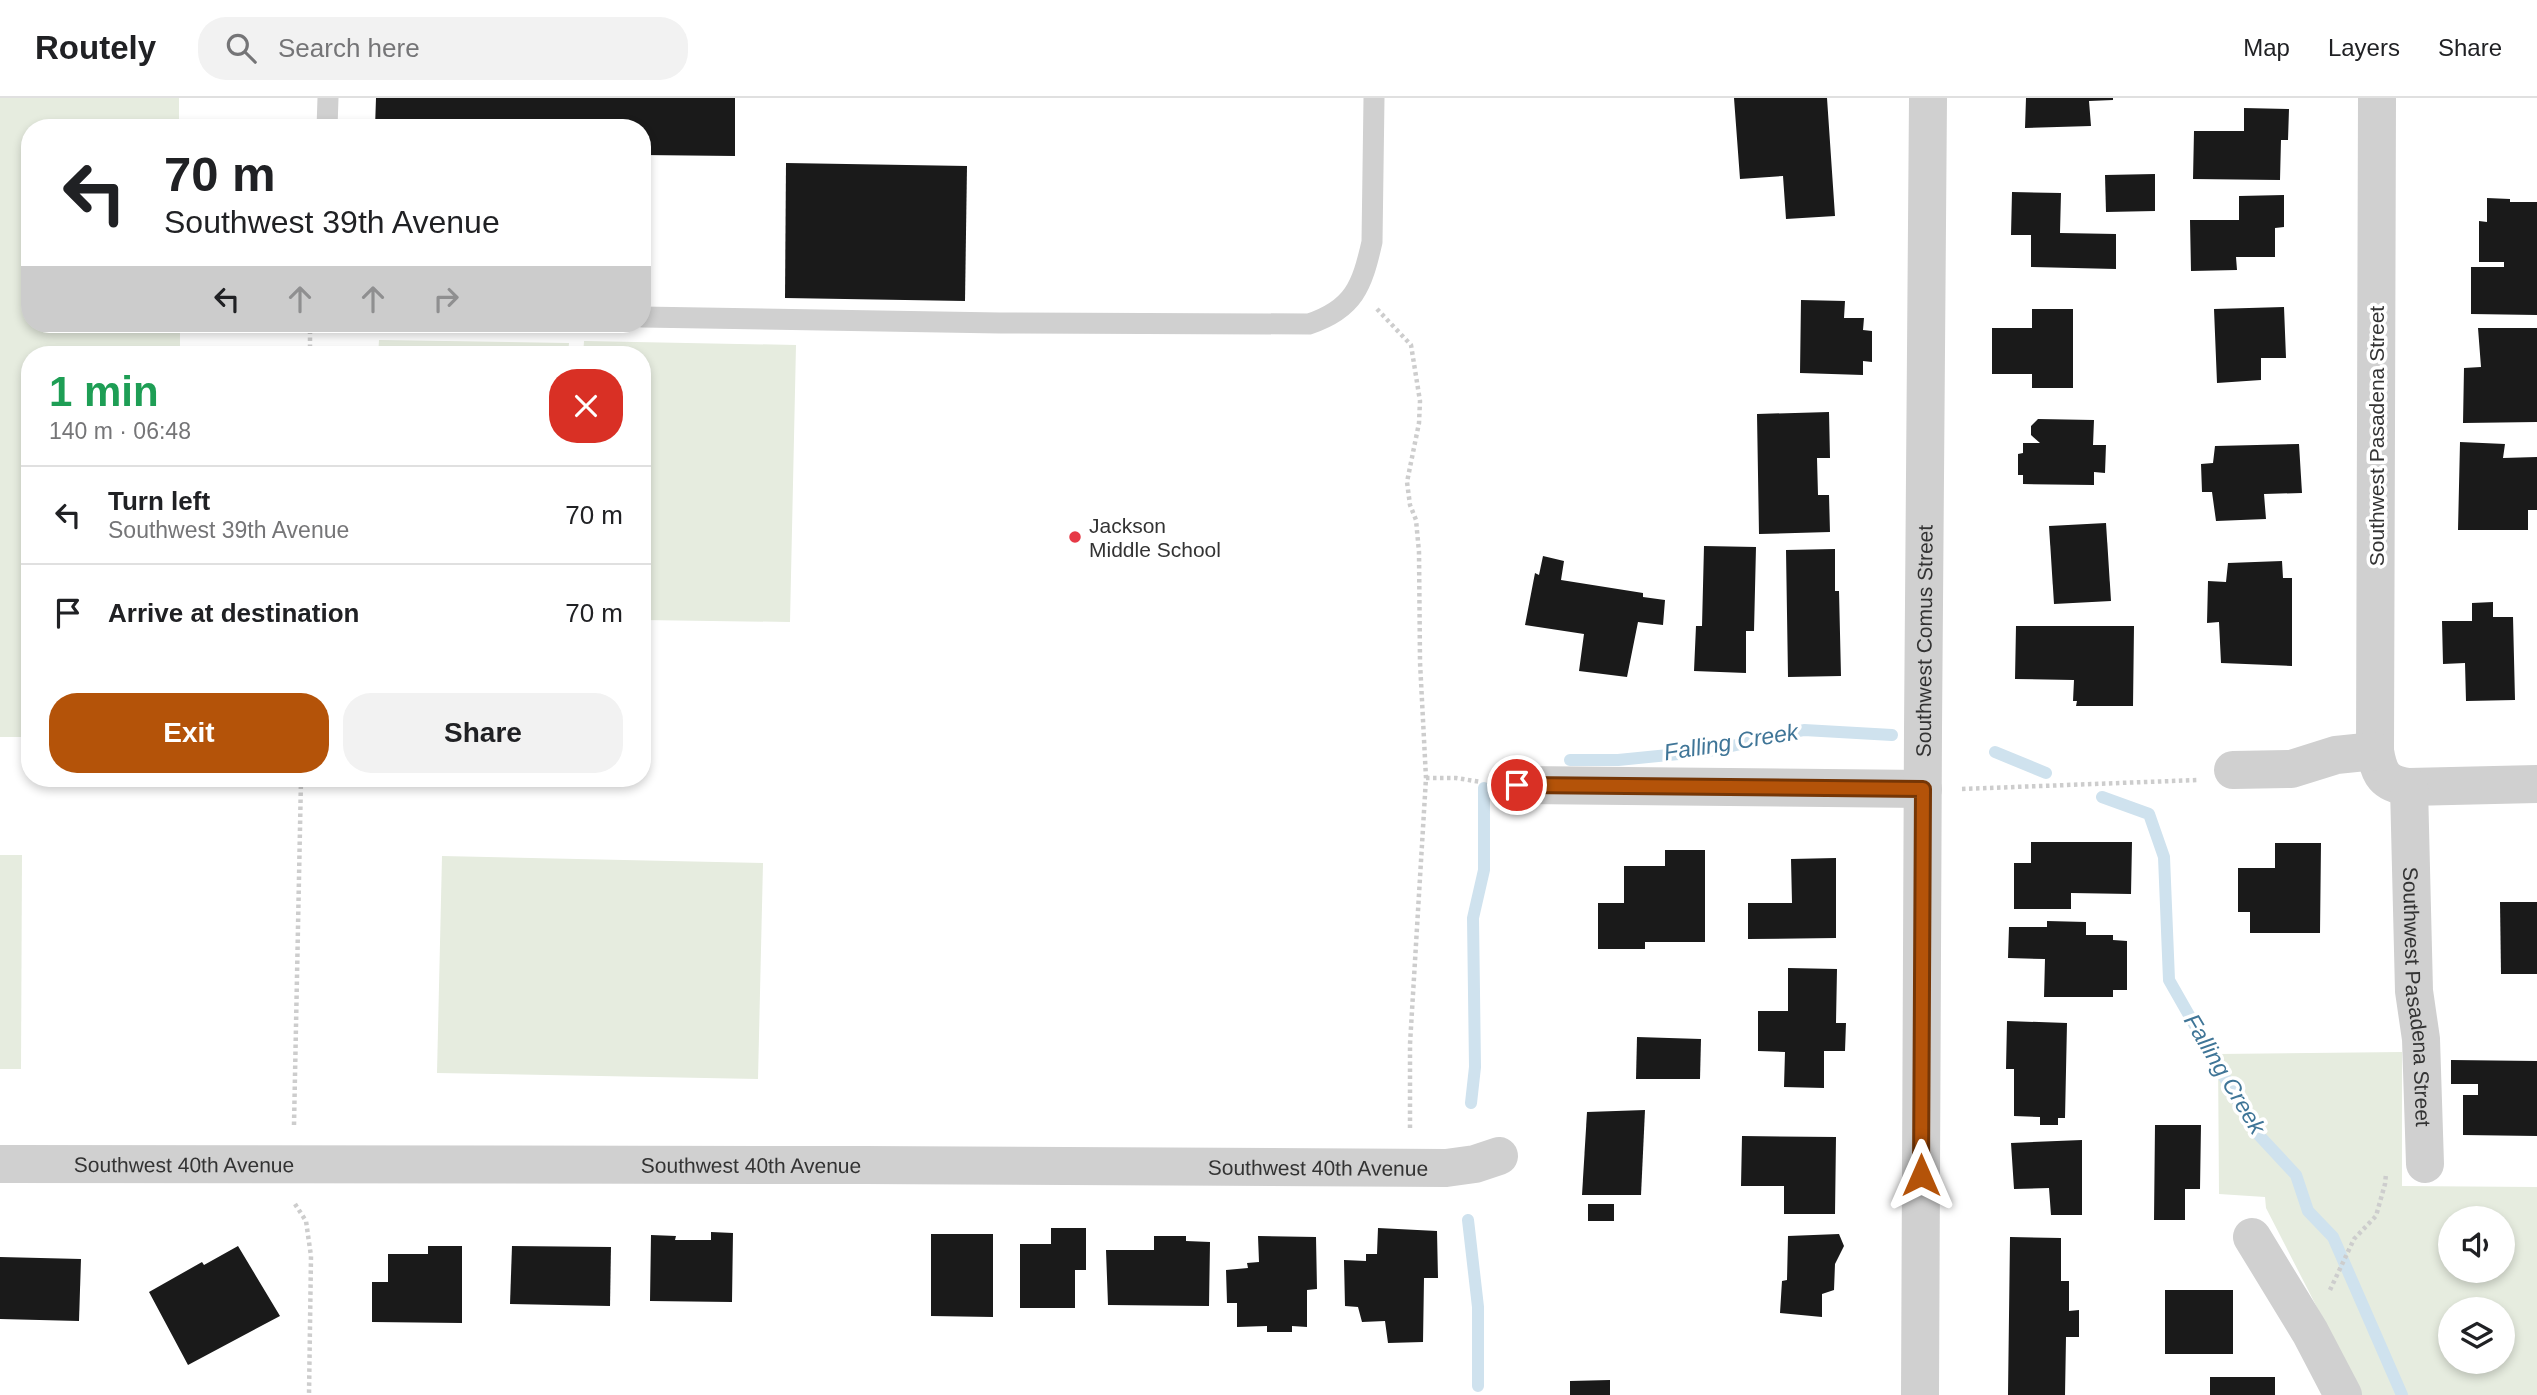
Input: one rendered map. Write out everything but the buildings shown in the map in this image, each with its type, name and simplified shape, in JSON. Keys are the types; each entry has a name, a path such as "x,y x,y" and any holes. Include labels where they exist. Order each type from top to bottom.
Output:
{"street":[{"name":"Southwest Comus Street","path":"1920,1395 1928,98"},
{"name":"Southwest Pasadena Street","path":"2377,98 2388,770 2421,1039 2425,1164"},
{"path":"2234,770 2291,769 2336,755 2388,770 2537,784"},
{"path":"1517,785 1923,789"},
{"name":"Southwest 40th Avenue","path":"0,1164 836,1164 1409,1168 1459,1167 1499,1156"},
{"path":"2252,1237 2310,1332 2343,1395"}],"lane":[{"path":"327,119 328,98"},
{"path":"651,317 1292,326 1309,324 1341,310 1364,273 1372,243 1374,98"}],"path":[{"path":"1356,289 1411,345 1420,401 1419,423 1407,482 1410,505 1416,520 1419,552 1420,662 1426,778 1410,1044 1409,1168"},
{"path":"1923,789 2208,779 2234,770"},
{"path":"1426,778 1456,778 1517,785"},
{"path":"294,1136 301,787"},
{"path":"293,1200 306,1221 312,1256 309,1395"},
{"path":"2331,1289 2354,1239"}],"shaded area":[{"path":"0,98 179,98 179,119 21,119 21,333 180,333 180,346 21,346 21,737 0,737"},
{"path":"379,340 569,343 569,346 379,346"},
{"path":"584,341 796,345 790,622 651,620 651,346 584,346"},
{"path":"0,855 22,855 21,1069 0,1069"},
{"path":"442,856 763,863 758,1079 437,1073"},
{"path":"2402,1052 2402,1186 2537,1187 2537,1395 2362,1395 2266,1208 2265,1197 2219,1194 2218,1054"}],"waterway":[{"name":"Falling Creek","path":"1570,760 1618,760 1709,751 1804,730 1892,735"},
{"name":"Falling Creek","path":"1995,752 2046,773"},
{"path":"1471,1103 1475,1067 1473,918 1484,870 1484,788"},
{"name":"Falling Creek","path":"2102,797 2149,814 2164,857 2169,980 2255,1131 2296,1175 2308,1211 2333,1237 2402,1395"},
{"path":"1468,1220 1478,1307 1478,1386"}],"place":[{"name":"Jackson Middle School","path":"1075,537"}],"route":[{"path":"1517,785 1923,789 1921,1175"}]}
